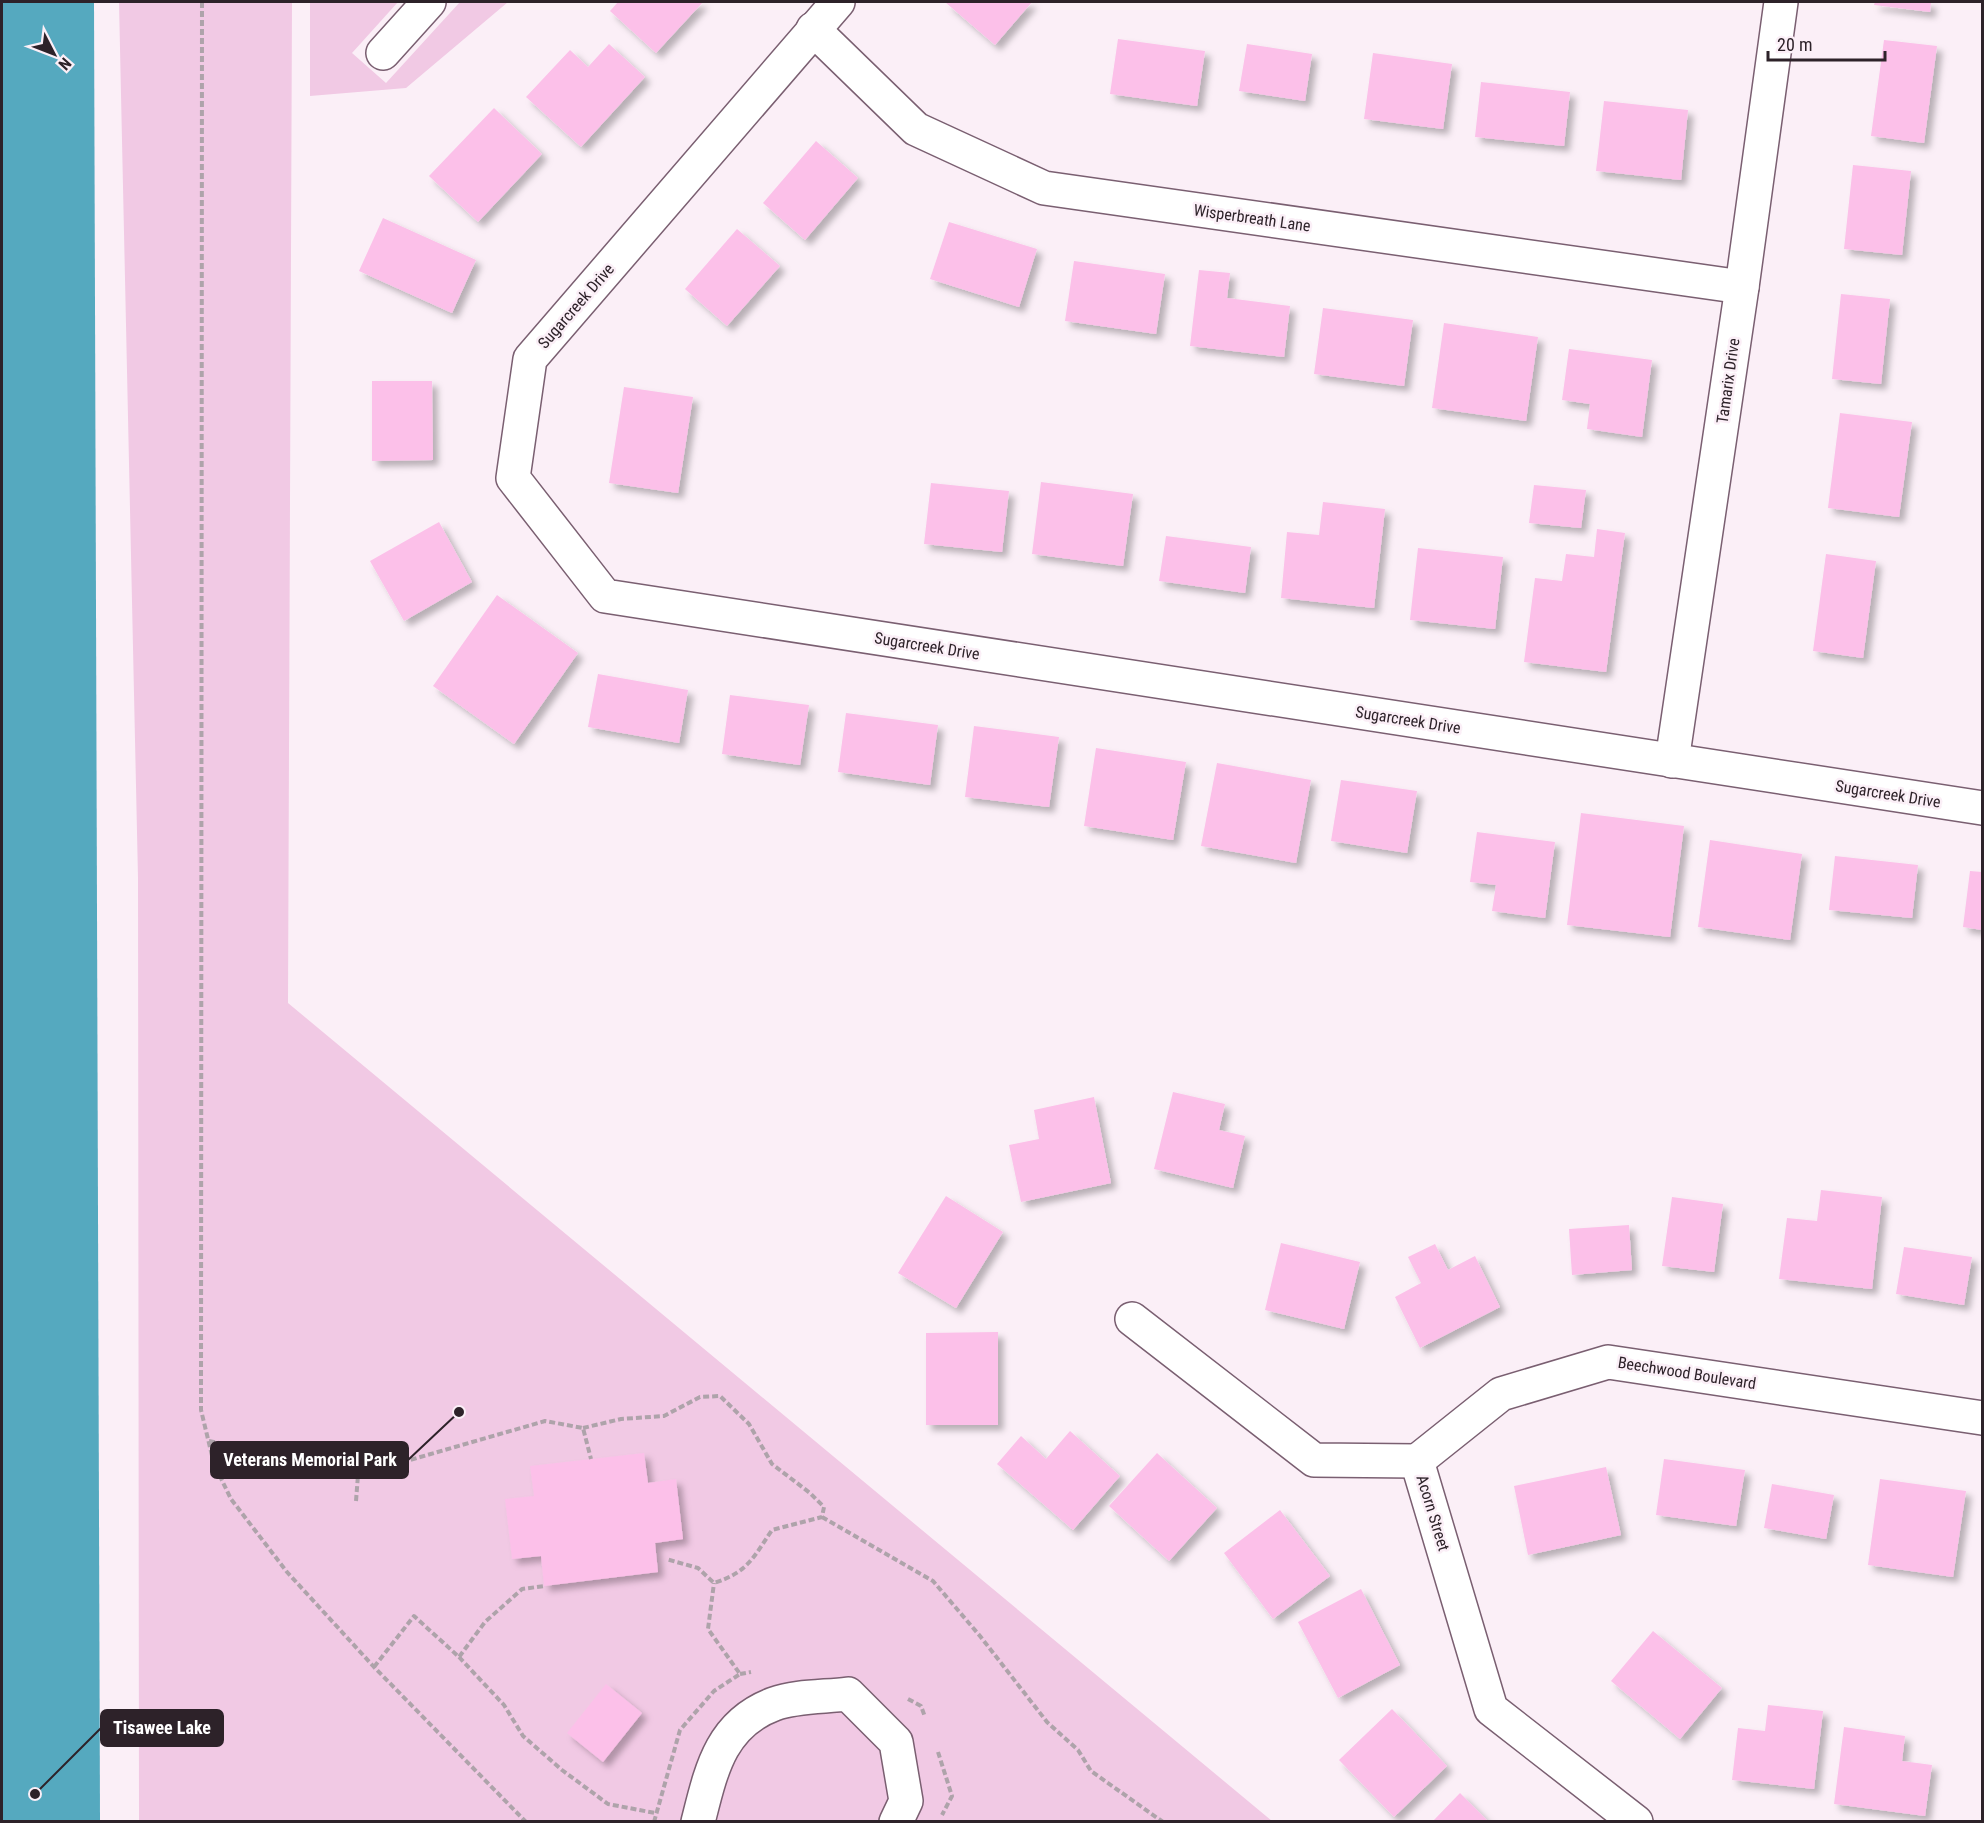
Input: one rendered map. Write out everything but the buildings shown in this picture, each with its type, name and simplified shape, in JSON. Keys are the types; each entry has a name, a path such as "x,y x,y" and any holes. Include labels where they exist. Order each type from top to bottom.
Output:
{"street":[{"path":"383,53 429,2"},
{"name":"Sugarcreek Drive","path":"838,2 530,359 513,478 605,596 1983,808"},
{"name":"Tamarix Drive","path":"1672,761 1742,287 1781,2"},
{"name":"Wisperbreath Lane","path":"813,29 916,129 1044,188 1742,287"},
{"name":"Acorn Street","path":"1132,1319 1314,1460 1417,1461 1491,1708 1636,1821"},
{"name":"Beechwood Boulevard","path":"1417,1461 1501,1394 1608,1362 1983,1418"},
{"path":"698,1821 711,1769 739,1722 776,1703 848,1694 897,1742 906,1801 896,1821"}],"path":[{"path":"202,2 201,1410 214,1464 231,1499 287,1572 374,1667 526,1821"},
{"path":"208,1441 300,1458 358,1475 545,1421 583,1428 621,1419 664,1416 700,1397 720,1396 749,1424 772,1464 810,1493 824,1507 822,1517"},
{"path":"583,1428 591,1459"},
{"path":"356,1501 358,1475"},
{"path":"714,1582 735,1576 751,1561 772,1530 822,1517 933,1581 1047,1722 1078,1750 1091,1771 1163,1821"},
{"path":"666,1559 698,1568 714,1582"},
{"path":"654,1821 680,1730 714,1692 740,1674 708,1629 714,1582"},
{"path":"459,1657 485,1622 522,1588 544,1586"},
{"path":"374,1667 414,1616 459,1657 504,1705 523,1736 562,1770 608,1804 655,1813"}],"shaded area":[{"path":"119,2 292,2 288,1003 1272,1821 139,1821 138,878"},
{"path":"310,2 398,2 352,53 386,83 460,2 508,2 406,88 310,96"}],"water":[{"path":"2,2 94,2 100,1821 2,1821"}],"place":[{"name":"Veterans Memorial Park","path":"459,1412"},
{"name":"Tisawee Lake","path":"35,1794"}]}
